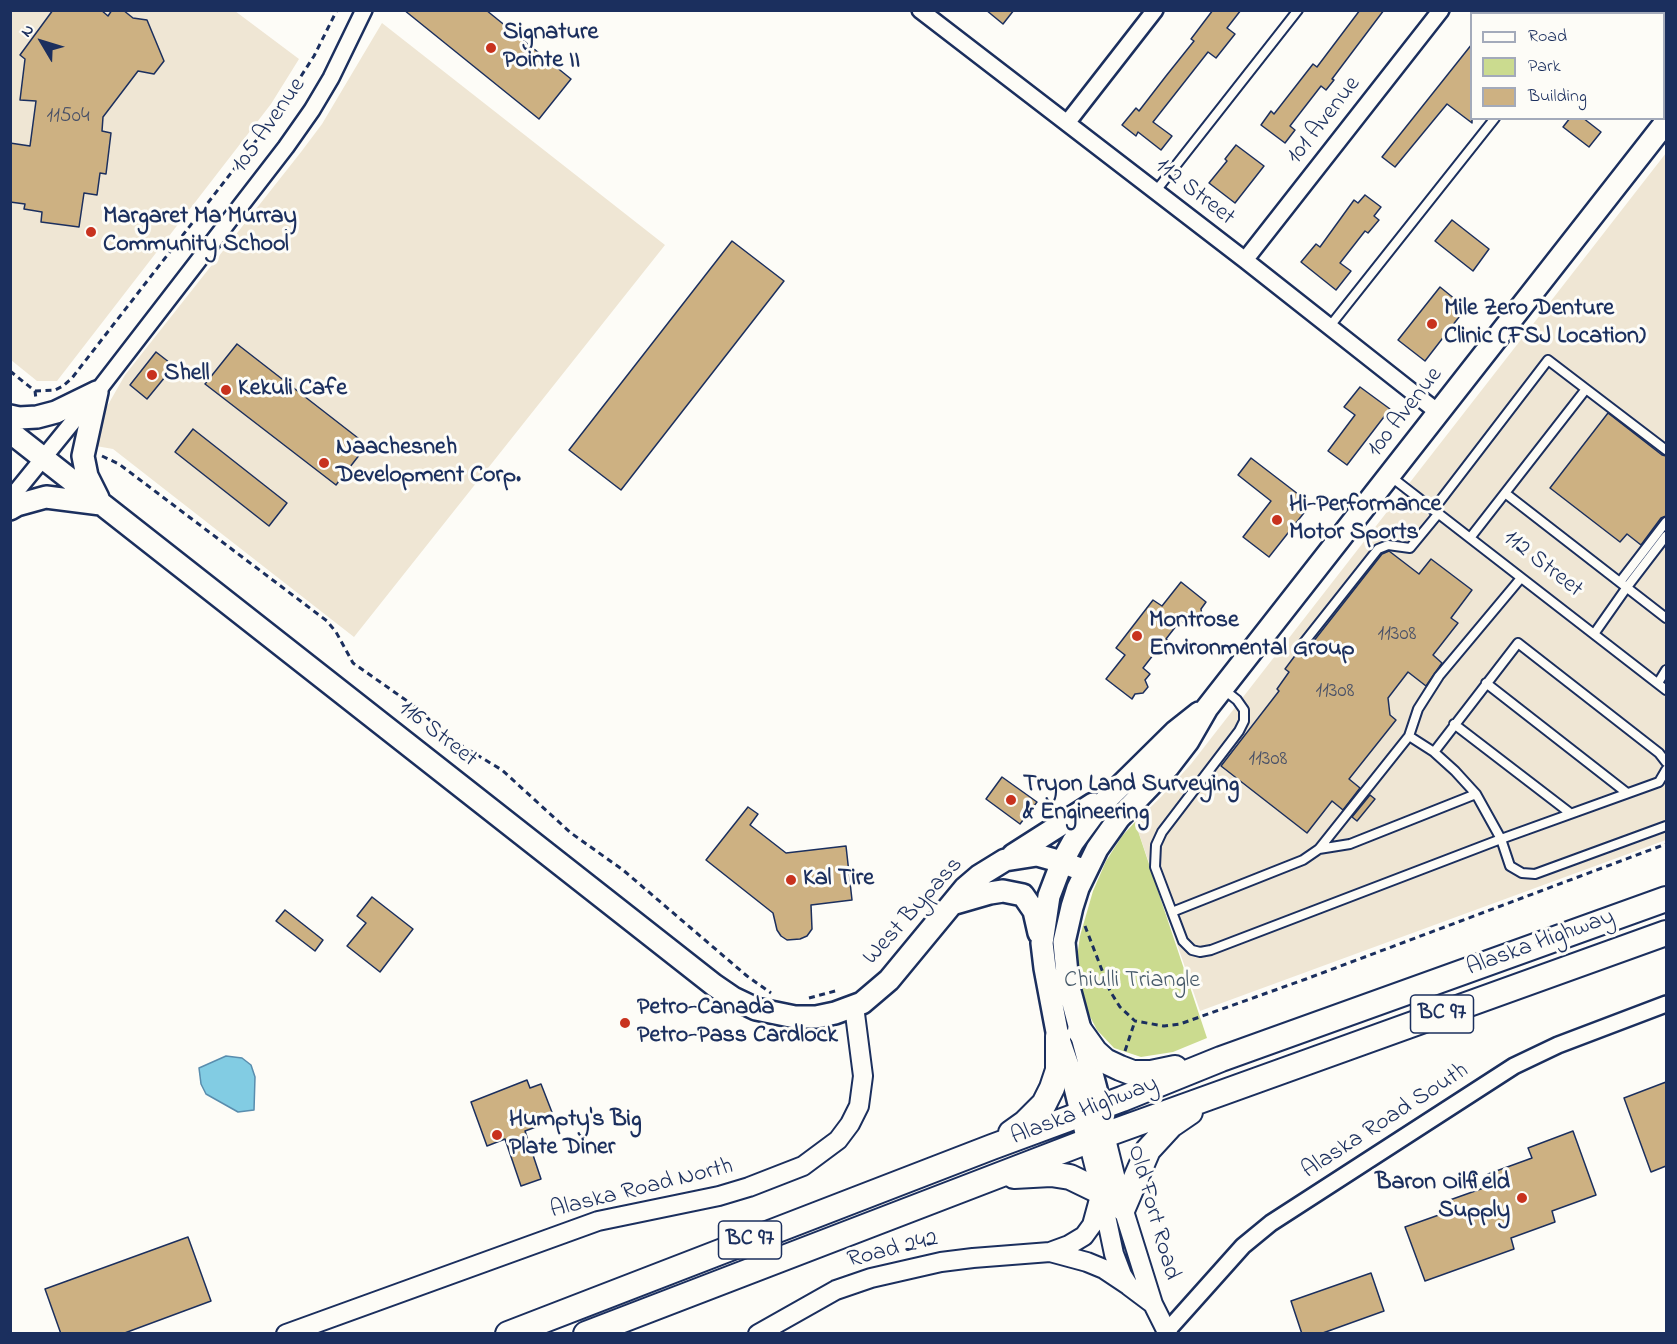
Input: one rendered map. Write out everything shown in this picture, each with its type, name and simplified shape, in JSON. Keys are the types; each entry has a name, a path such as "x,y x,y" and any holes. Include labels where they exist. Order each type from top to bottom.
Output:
{"highway":[{"name":"Alaska Highway","path":"508,1334 1221,1059 1666,899"},
{"name":"Alaska Highway","path":"586,1334 1096,1138 1666,933"},
{"path":"992,1147 1025,1123 1044,1104 1052,1088 1069,1034 1105,1061 1133,1073 1151,1073 1221,1059"},
{"path":"1123,1208 1142,1160 1158,1137 1171,1125 1217,1095"},
{"path":"996,1176 1051,1174 1070,1177 1101,1192"}],"main road":[{"name":"100 Avenue","path":"1069,1034 1064,942 1072,907 1085,871 1097,849 1119,818 1168,767 1188,741 1207,708 1666,122"},
{"path":"10,416 37,417 56,412 97,392"},
{"path":"97,392 83,456 87,476 101,504"},
{"name":"116 Street","path":"10,432 733,998 756,1009 795,1017 816,1017 854,1006"},
{"path":"10,509 16,505 46,497 101,504"},
{"name":"100 Avenue","path":"1096,1138 1091,1110 1069,1034 1045,968 1042,943 1049,896 1062,862 1080,830 1127,778 1174,732 1207,708"},
{"path":"1005,860 1081,813 1127,778"},
{"name":"West Bypass","path":"854,1006 862,1003 889,980 951,904 979,876 1005,860 1037,855 1085,871"},
{"path":"951,904 1003,891 1023,895 1034,911 1042,943"}],"street":[{"name":"105 Avenue","path":"10,499 97,392 299,128 332,78 363,10"},
{"name":"112 Street","path":"920,10 1330,326 1439,413"},
{"path":"1067,123 1155,10"},
{"name":"101 Avenue","path":"1245,260 1441,10"},
{"name":"Alaska Road South","path":"1168,1332 1243,1246 1271,1223 1514,1066 1558,1045 1666,1004"},
{"name":"Alaska Road North","path":"286,1334 598,1221 719,1196 803,1166 838,1140 850,1124 859,1106 863,1076 854,1006"},
{"name":"Old Fort Road","path":"1096,1138 1123,1208 1153,1304 1168,1332"},
{"name":"Old Fort Road","path":"1096,1138 1101,1192 1114,1254 1129,1286 1153,1304"},
{"name":"Road 242","path":"758,1334 836,1290 872,1278 941,1262 1050,1252 1070,1245 1084,1236 1092,1226 1101,1192"},
{"name":"Road 242","path":"1050,1252 1104,1269 1129,1286"}],"lane":[{"path":"1155,192 1298,10"},
{"path":"1330,326 1493,120"},
{"path":"1302,645 1378,549 1388,545 1410,548 1548,360 1666,450"},
{"path":"1470,538 1586,389"},
{"name":"112 Street","path":"1389,476 1666,690"},
{"path":"1505,493 1666,618"},
{"path":"1594,634 1666,522"},
{"path":"1624,585 1666,536"},
{"path":"1172,912 1303,861 1319,849 1410,735 1418,709 1439,676 1521,578"},
{"path":"1434,752 1518,643 1659,753 1666,762"},
{"path":"1658,683 1666,670"},
{"path":"1486,683 1627,793"},
{"path":"1223,689 1237,700 1244,710 1244,721 1239,731 1162,832 1156,845 1155,867 1183,941 1192,950 1200,952 1211,950 1501,838 1659,782 1666,770"},
{"path":"1455,724 1570,813"},
{"path":"1410,735 1434,752 1476,794 1501,838 1510,866 1522,873 1535,874 1666,826"},
{"path":"1319,849 1350,844 1476,794"}],"path":[{"path":"10,371 35,391 55,390 72,378 276,115 314,56 337,10"},
{"path":"35,391 37,417"},
{"path":"83,456 102,456 118,464 327,621 336,632 353,663 420,710 444,735 502,770 571,833 623,870 747,976 768,992 776,995"},
{"path":"1081,916 1110,992 1120,1007 1135,1021 1164,1026 1180,1024 1666,844"},
{"path":"806,999 838,990"},
{"path":"1124,1055 1135,1021"}],"shaded area":[{"name":"Margaret Ma Murray Community School","path":"10,11 235,11 299,59 271,104 57,381 37,381 11,360"},
{"path":"382,23 665,245 354,637 113,449 96,446 101,417 125,375 322,124"},
{"path":"1666,153 1666,840 1200,1011 1135,822 1191,764"}],"green space":[{"name":"Chiulli Triangle","path":"1135,822 1207,1038 1173,1052 1141,1057 1114,1048 1097,1030 1082,1001 1075,971 1080,936 1093,891 1106,861 1122,836"}],"water":[{"path":"226,1056 242,1058 251,1065 255,1077 254,1110 238,1112 206,1094 201,1084 199,1068"}],"building":[{"path":"53,10 101,10 108,16 112,10 123,10 133,18 147,20 164,61 154,74 138,71 103,117 102,131 111,133 106,174 100,173 97,195 84,193 79,227 41,222 42,212 24,209 25,204 10,202 10,143 30,146 36,101 20,100 25,59 20,55"},
{"name":"Signature Pointe II","path":"404,10 486,10 571,79 539,119"},
{"path":"986,10 1014,10 1003,24"},
{"path":"1213,10 1241,10 1227,28 1235,34 1216,58 1208,52 1153,122 1172,136 1161,150 1138,132 1136,136 1122,125 1136,108 1139,111 1194,41 1191,39"},
{"path":"1360,10 1384,10 1326,90 1321,86 1290,126 1295,130 1285,143 1261,125 1271,111 1274,114 1313,64 1317,67"},
{"path":"1470,47 1470,120 1472,123 1447,104 1395,167 1382,157"},
{"path":"1568,120 1586,120 1601,132 1589,147 1563,127"},
{"path":"1236,145 1264,166 1235,203 1209,183 1227,161 1225,159"},
{"path":"1365,195 1381,207 1374,216 1379,220 1368,233 1365,231 1340,263 1351,271 1336,290 1301,262 1316,244 1320,247 1354,200 1358,203"},
{"path":"1452,220 1489,249 1473,271 1435,241"},
{"path":"732,241 784,281 621,490 569,450"},
{"name":"Mile Zero Denture Clinic (FSJ Location)","path":"1440,287 1466,308 1425,361 1398,340"},
{"path":"237,344 367,445 336,485 205,384"},
{"name":"Shell","path":"156,352 174,366 147,399 130,385"},
{"path":"1360,387 1390,409 1347,465 1328,451 1355,415 1344,407"},
{"path":"1608,413 1666,456 1666,516 1661,518 1641,545 1627,534 1620,542 1550,488"},
{"name":"Shell","path":"193,429 287,503 269,526 175,452"},
{"name":"Hi-Performance Motor Sports","path":"1251,458 1311,504 1269,557 1243,537 1271,501 1238,475"},
{"path":"1389,551 1419,574 1431,559 1472,590 1451,618 1458,623 1433,655 1442,663 1426,686 1408,672 1388,698 1390,715 1396,720 1349,779 1360,788 1343,810 1332,801 1307,833 1221,766 1279,691 1277,689 1289,672 1285,669 1297,653 1302,656 1382,554"},
{"path":"1181,582 1206,602 1201,609 1202,616 1199,620 1191,620 1187,626 1180,621 1166,639 1173,645 1166,653 1162,654 1157,650 1143,668 1150,674 1145,680 1148,687 1143,693 1135,694 1132,699 1106,679 1125,655 1116,648 1153,600 1162,606"},
{"name":"Tryon Land Surveying & Engineering","path":"1002,777 1037,802 1020,824 986,799"},
{"path":"1370,795 1375,799 1357,821 1352,817"},
{"name":"Kal Tire","path":"748,807 758,814 750,825 786,853 846,846 852,900 811,905 812,929 807,936 800,939 787,940 781,936 777,930 773,913 706,860"},
{"path":"372,897 413,929 380,972 347,946 366,923 357,916"},
{"path":"285,910 323,940 315,951 276,921"},
{"path":"527,1080 530,1088 541,1084 555,1120 525,1131 541,1179 521,1186 505,1139 487,1146 471,1102"},
{"path":"1666,1082 1666,1166 1651,1172 1624,1098"},
{"path":"1573,1131 1596,1195 1552,1211 1555,1222 1511,1238 1514,1249 1425,1281 1405,1227 1450,1211 1447,1201 1492,1185 1488,1174 1532,1158 1528,1148"},
{"path":"188,1237 211,1301 122,1334 61,1334 45,1289"},
{"path":"1371,1273 1384,1311 1320,1334 1302,1334 1291,1301"}],"place":[{"name":"Signature Pointe II","path":"491,48"},
{"name":"Margaret Ma Murray Community School","path":"91,232"},
{"name":"Mile Zero Denture Clinic (FSJ Location)","path":"1432,324"},
{"name":"Shell","path":"152,375"},
{"name":"Kekuli Cafe","path":"226,390"},
{"name":"Naachesneh Development Corp.","path":"324,463"},
{"name":"Hi-Performance Motor Sports","path":"1277,520"},
{"name":"Montrose Environmental Group","path":"1137,636"},
{"name":"Tryon Land Surveying & Engineering","path":"1011,800"},
{"name":"Kal Tire","path":"791,880"},
{"name":"Petro-Canada Petro-Pass Cardlock","path":"625,1023"},
{"name":"Humpty's Big Plate Diner","path":"497,1135"},
{"name":"Baron Oilfield Supply","path":"1522,1198"}]}
